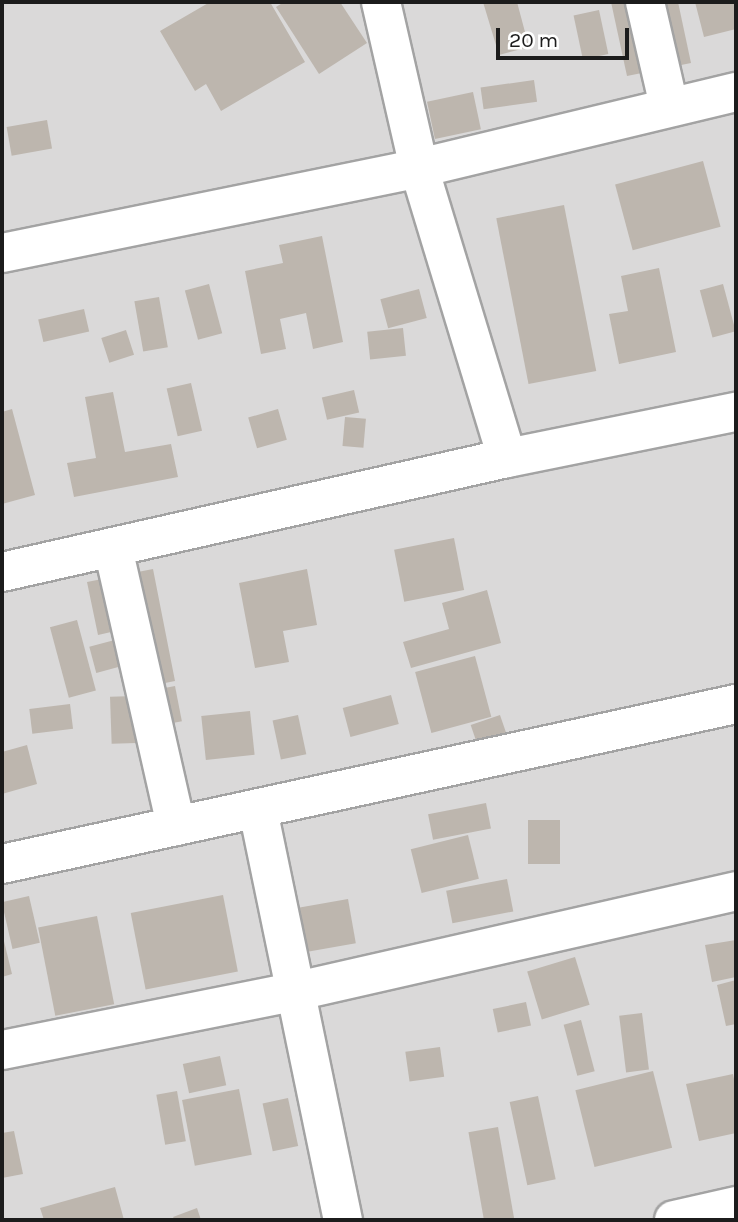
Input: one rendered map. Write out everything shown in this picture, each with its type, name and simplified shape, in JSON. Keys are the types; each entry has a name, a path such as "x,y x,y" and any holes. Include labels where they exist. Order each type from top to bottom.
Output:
{"street":[{"path":"381,2 419,168 507,458"},
{"path":"645,2 669,106"},
{"path":"2,253 419,168 736,92"},
{"path":"2,572 507,458 736,412"},
{"path":"113,548 176,826"},
{"path":"2,864 736,704"},
{"path":"258,810 343,1220"},
{"path":"2,1050 297,991 736,891"},
{"path":"674,1220 736,1206"}],"shaded area":[{"path":"2,2 736,2 736,1220 2,1220"}],"building":[{"path":"210,2 270,2 305,62 221,111 206,84 195,91 160,31"},
{"path":"284,2 340,2 367,43 319,74 276,7"},
{"path":"483,2 517,2 529,47 499,55"},
{"path":"611,2 678,2 691,63 627,76"},
{"path":"695,2 736,2 736,29 704,37"},
{"path":"599,10 608,54 583,59 574,15"},
{"path":"534,80 537,102 484,109 481,88"},
{"path":"473,92 481,129 435,139 427,102"},
{"path":"47,120 52,149 12,156 7,127"},
{"path":"703,161 721,227 633,250 615,185"},
{"path":"564,205 596,371 529,384 496,218"},
{"path":"322,236 343,342 313,349 306,313 280,319 286,349 261,354 245,271 283,263 279,245"},
{"path":"659,268 676,352 619,364 609,314 628,311 621,276"},
{"path":"209,284 222,333 198,340 185,290"},
{"path":"723,284 736,331 712,338 700,290"},
{"path":"419,289 427,318 388,328 380,299"},
{"path":"159,297 168,347 143,352 134,301"},
{"path":"84,309 89,331 43,342 38,320"},
{"path":"403,328 406,356 370,360 367,332"},
{"path":"126,330 134,355 109,363 101,338"},
{"path":"191,383 202,431 178,436 167,389"},
{"path":"354,390 359,412 327,420 322,397"},
{"path":"113,392 125,452 171,444 178,477 74,497 67,463 96,458 85,397"},
{"path":"12,409 35,495 2,504 2,412"},
{"path":"278,409 287,440 257,448 248,418"},
{"path":"345,417 366,419 363,448 342,446"},
{"path":"454,538 464,590 404,602 394,550"},
{"path":"153,569 175,681 145,687 133,627 98,635 87,582"},
{"path":"307,569 317,625 283,631 289,662 255,668 239,583"},
{"path":"487,590 501,643 411,668 403,642 449,629 442,603"},
{"path":"77,620 96,691 69,698 50,627"},
{"path":"126,637 133,663 96,673 89,647"},
{"path":"475,656 491,717 431,733 415,672"},
{"path":"175,686 182,721 157,726 150,691"},
{"path":"391,695 399,724 350,737 343,708"},
{"path":"135,696 137,743 112,744 110,697"},
{"path":"70,704 73,729 32,734 29,709"},
{"path":"250,711 255,755 206,760 201,716"},
{"path":"298,715 306,754 281,760 273,720"},
{"path":"500,715 508,738 479,748 471,725"},
{"path":"27,745 37,784 2,794 2,752"},
{"path":"486,803 491,829 433,840 428,814"},
{"path":"528,820 560,820 560,864 528,864"},
{"path":"468,835 479,879 422,893 411,849"},
{"path":"507,879 513,911 452,923 446,891"},
{"path":"223,895 238,972 146,990 131,913"},
{"path":"29,896 40,943 13,949 2,902"},
{"path":"348,899 356,943 308,952 300,908"},
{"path":"97,916 114,1004 55,1016 38,927"},
{"path":"2,933 12,974 2,977"},
{"path":"736,940 736,977 712,982 705,945"},
{"path":"575,957 590,1005 542,1019 527,972"},
{"path":"736,980 736,1024 726,1026 717,985"},
{"path":"526,1002 531,1025 498,1033 493,1009"},
{"path":"642,1013 649,1070 626,1072 619,1016"},
{"path":"581,1020 595,1071 577,1076 564,1025"},
{"path":"440,1047 444,1077 410,1082 405,1052"},
{"path":"220,1056 226,1085 189,1093 183,1064"},
{"path":"653,1071 672,1148 594,1167 575,1090"},
{"path":"733,1074 736,1089 736,1133 699,1141 686,1084"},
{"path":"239,1089 252,1155 195,1166 182,1100"},
{"path":"177,1091 186,1141 165,1145 156,1095"},
{"path":"538,1096 556,1179 527,1185 510,1102"},
{"path":"288,1098 298,1146 273,1151 263,1103"},
{"path":"498,1127 514,1220 484,1220 468,1132"},
{"path":"14,1131 23,1174 2,1178 2,1133"},
{"path":"115,1187 124,1220 44,1220 40,1208"},
{"path":"197,1208 201,1220 175,1220 173,1217"}]}
